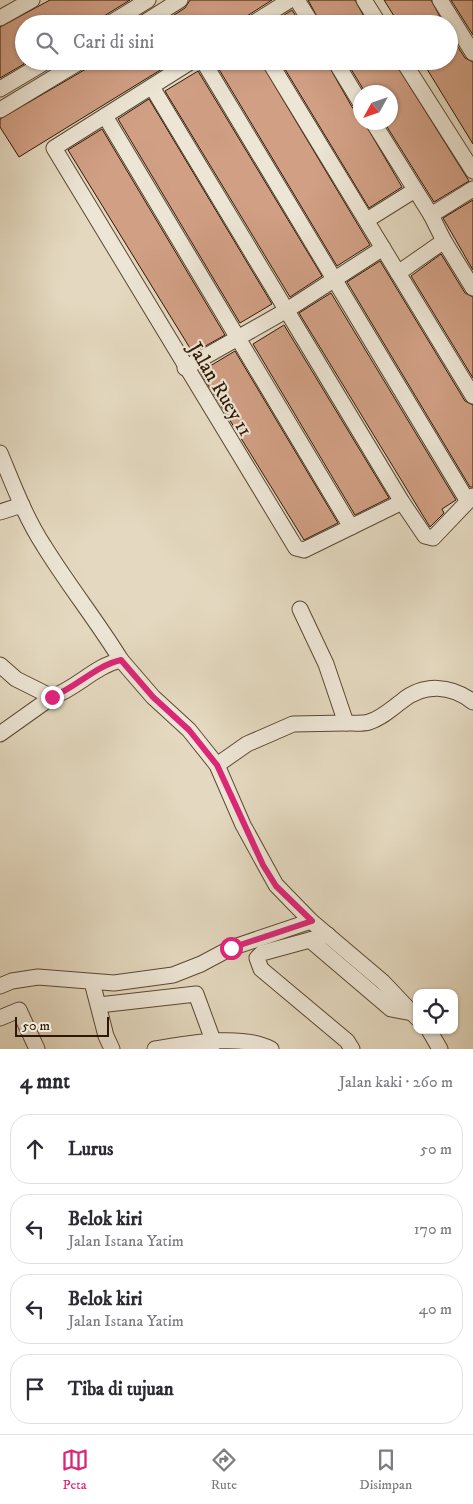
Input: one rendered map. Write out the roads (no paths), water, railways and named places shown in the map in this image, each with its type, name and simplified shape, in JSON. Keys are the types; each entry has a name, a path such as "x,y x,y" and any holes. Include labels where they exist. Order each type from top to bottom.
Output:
{"street":[{"path":"0,18 32,0"},
{"path":"157,15 180,0"},
{"path":"266,15 290,0"},
{"path":"297,0 306,15"},
{"path":"364,0 373,15"},
{"path":"440,0 449,15"},
{"path":"124,15 142,4"},
{"path":"458,29 473,53"},
{"path":"0,89 32,70"},
{"path":"0,110 65,70"},
{"path":"168,70 152,87 105,116 351,527"},
{"path":"152,87 402,502 425,536 433,538 470,498 335,280 208,70"},
{"path":"275,70 473,396"},
{"path":"340,70 353,91"},
{"path":"409,70 473,171"},
{"name":"Jalan Ruey 11","path":"105,116 54,148 185,368 296,548 304,550 402,502"},
{"path":"378,130 431,215 444,242 473,288"},
{"path":"431,215 473,189"},
{"path":"367,220 415,190"},
{"path":"398,273 444,242"},
{"path":"185,368 287,310 382,248"},
{"path":"0,453 22,505 43,545 100,626 121,660 153,697 189,730 217,765 263,865 276,886 312,921 383,982 413,1014"},
{"path":"0,512 22,505"},
{"path":"300,609 322,655 346,723"},
{"path":"0,734 52,697 69,690 108,663 121,660"},
{"path":"0,664 16,679 33,690 52,697"},
{"path":"217,765 247,744 293,724 368,723 386,714 403,699 419,690 436,687 465,695 473,702"},
{"path":"0,986 12,981 38,977 114,983 173,975 201,964 231,948 312,921"},
{"path":"328,935 262,953 257,958 257,963 261,969 347,1041 352,1049"},
{"path":"310,940 391,1009 413,1015"},
{"path":"92,982 100,1005 106,1036 112,1049"},
{"path":"100,1005 196,994 214,1043"},
{"path":"0,1018 16,1010 22,1013 37,1049"},
{"path":"431,1034 440,1049"},
{"path":"155,1049 236,1041 262,1044 271,1049"}]}
